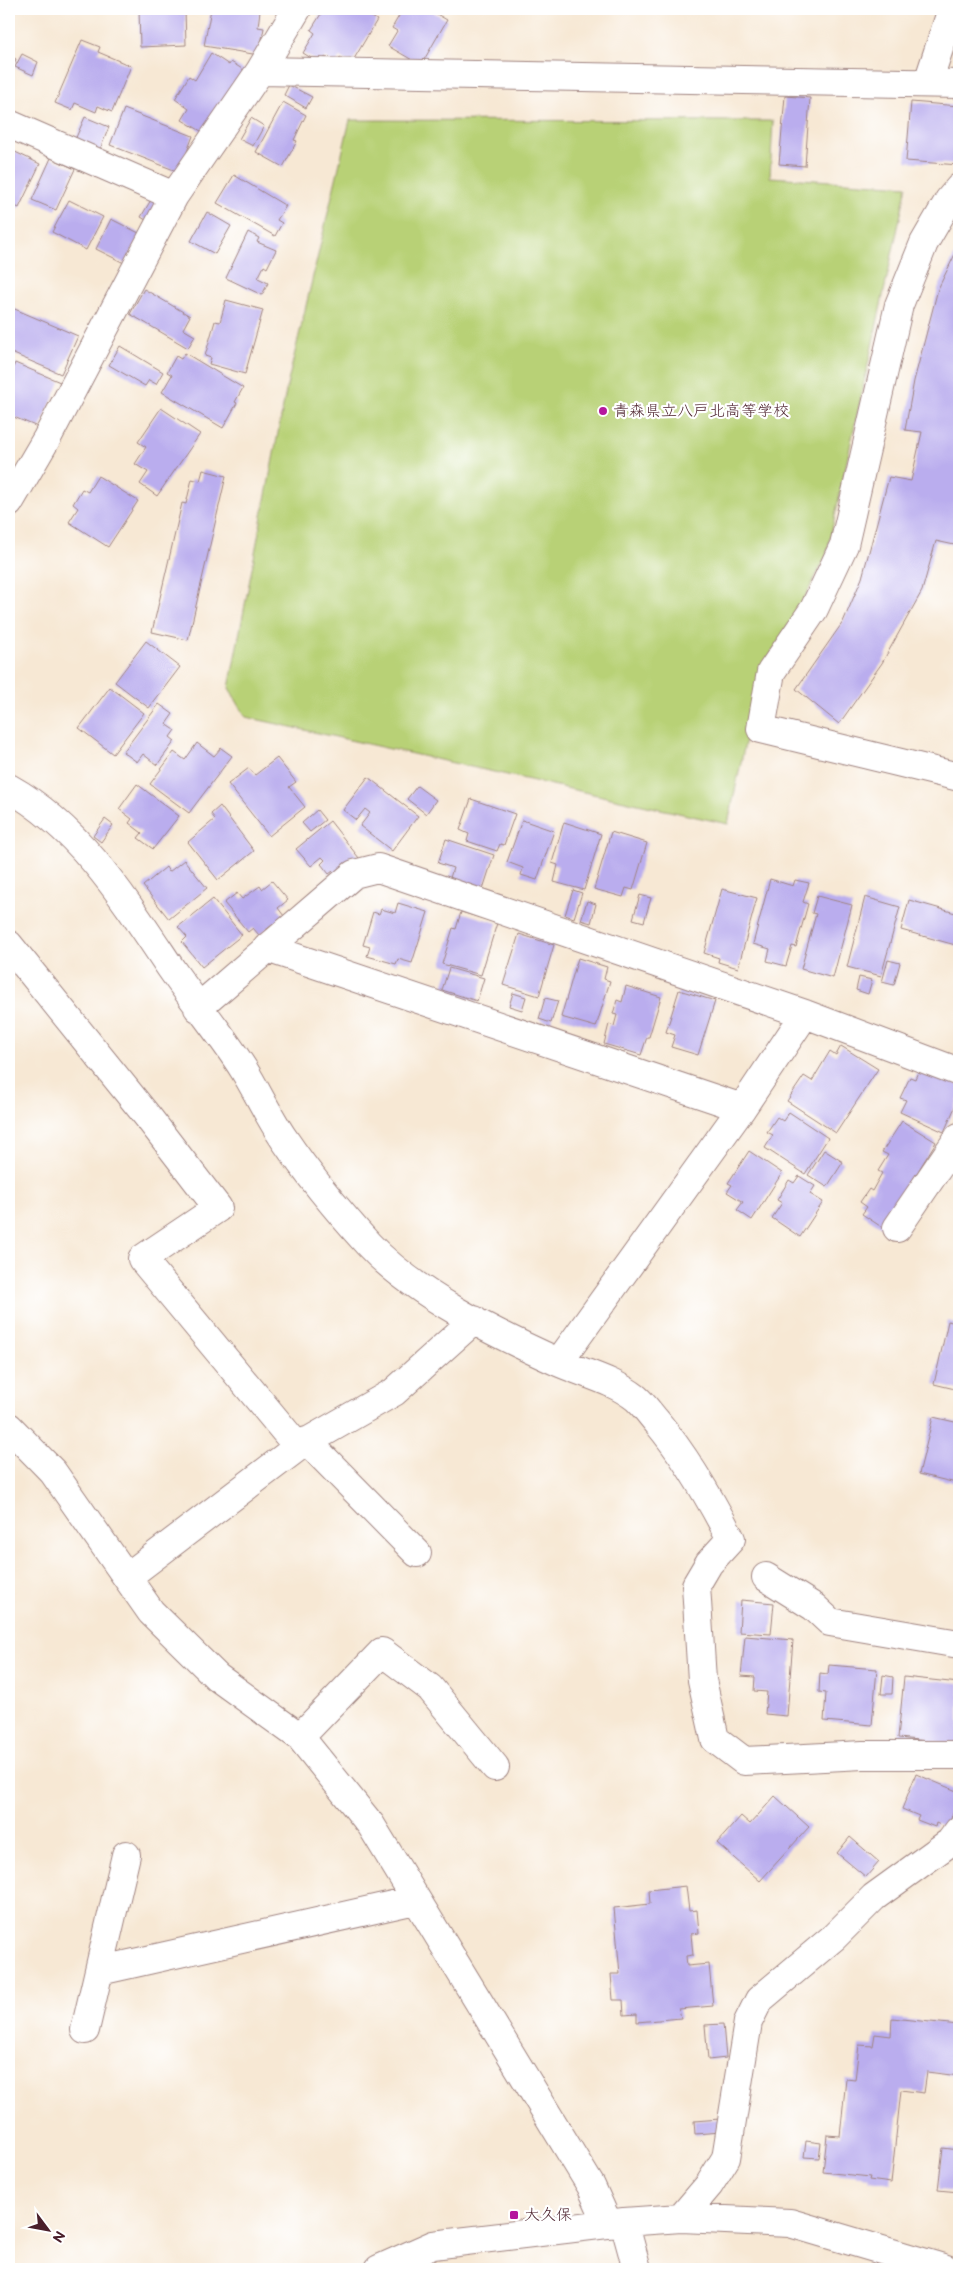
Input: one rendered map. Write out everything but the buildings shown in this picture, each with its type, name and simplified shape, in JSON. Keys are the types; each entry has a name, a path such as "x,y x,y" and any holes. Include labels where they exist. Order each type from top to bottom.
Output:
{"street":[{"path":"9,503 47,438 174,196 260,71 297,9"},
{"path":"928,82 952,9"},
{"path":"260,71 959,84"},
{"path":"9,124 174,196"},
{"path":"959,188 949,200 924,243 899,305 844,545 814,609 772,672 761,730 959,777"},
{"path":"9,788 22,795 68,833 111,879 198,1008 242,1068 283,1138 316,1183 370,1246 414,1283 474,1320 559,1362 619,1386 638,1400 677,1446 712,1503 731,1540 708,1563 696,1585 702,1680 715,1739 744,1761 863,1755 959,1755"},
{"path":"198,1008 354,874 378,868 805,1014 959,1072"},
{"path":"9,945 148,1117 218,1208 142,1259 303,1444 417,1553"},
{"path":"267,948 742,1108"},
{"path":"559,1362 742,1108 805,1014"},
{"path":"897,1228 959,1137"},
{"path":"127,1576 303,1444 394,1392 474,1320"},
{"path":"9,1427 54,1472 151,1612 217,1676 300,1738 371,1826 591,2186 616,2223 636,2269"},
{"path":"766,1577 814,1607 830,1622 959,1644"},
{"path":"300,1738 382,1652 430,1688 495,1767"},
{"path":"681,2218 709,2185 726,2158 748,2022 759,2000 834,1937 874,1897 950,1842 959,1830"},
{"path":"85,2030 126,1855"},
{"path":"99,1971 415,1900"},
{"path":"379,2269 433,2245 616,2223 681,2218 790,2223 946,2269"}],"green space":[{"name":"青森県立八戸北高等学校","path":"350,120 773,121 770,177 907,186 826,557 800,606 760,672 728,824 246,717 229,688 287,386"}],"place":[{"name":"青森県立八戸北高等学校","path":"603,411"},
{"name":"大久保","path":"514,2215"}]}
